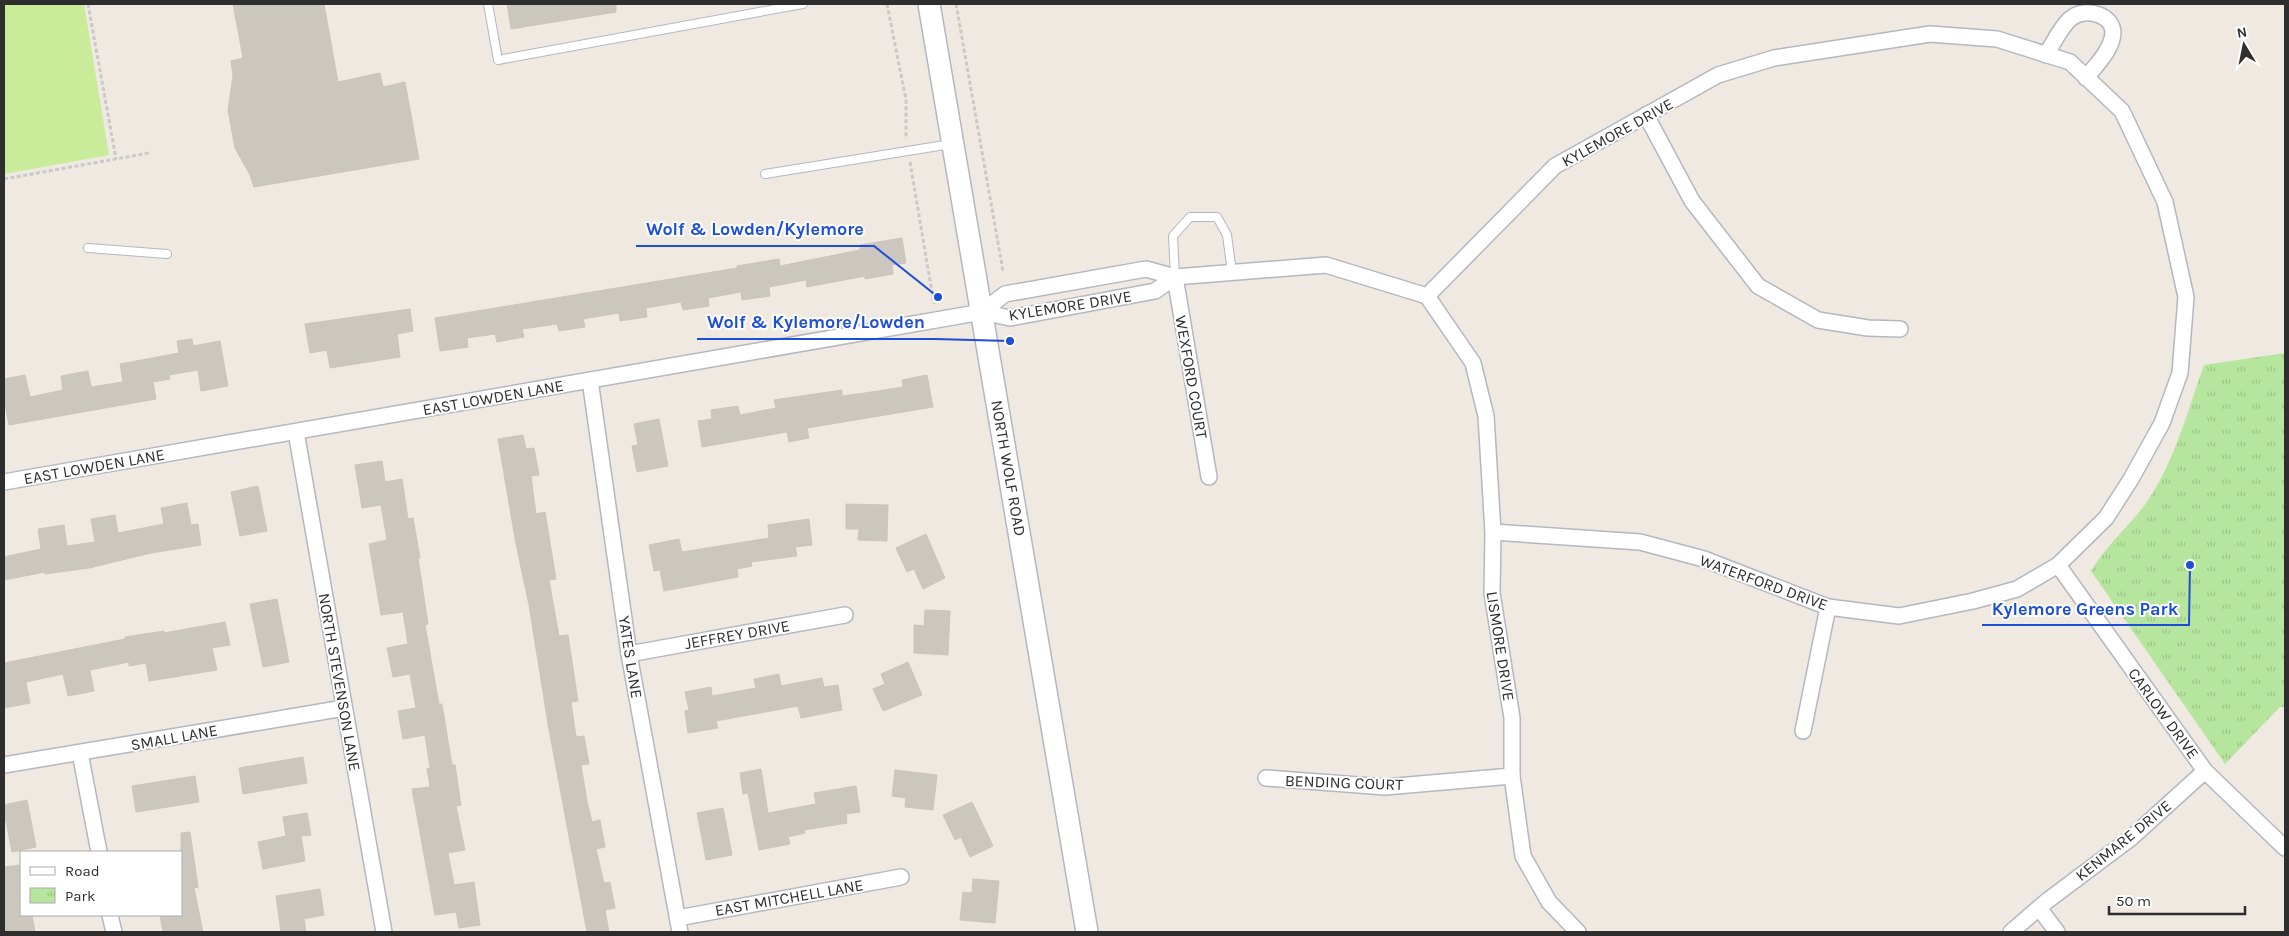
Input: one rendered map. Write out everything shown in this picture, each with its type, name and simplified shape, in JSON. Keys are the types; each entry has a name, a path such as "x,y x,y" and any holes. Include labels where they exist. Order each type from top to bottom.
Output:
{"main road":[{"name":"NORTH WOLF ROAD","path":"929,4 1088,932"}],"street":[{"path":"2046,54 2069,20 2083,12 2093,12 2103,16 2110,23 2113,37 2106,52 2086,78"},
{"name":"KYLEMORE DRIVE","path":"982,312 1005,294 1146,269 1175,277 1326,265 1427,296 1555,166 1718,75 1784,56 1930,34 1997,39 2070,62 2122,112 2165,202 2186,298 2180,373 2162,423 2131,479 2106,518 2058,565"},
{"path":"1646,115 1692,201 1758,286 1818,320 1868,328 1900,329"},
{"name":"KYLEMORE DRIVE","path":"982,312 1010,318 1155,291 1175,277"},
{"name":"WEXFORD COURT","path":"1175,277 1209,477"},
{"name":"LISMORE DRIVE","path":"1427,296 1473,363 1486,416 1493,532 1492,593 1512,718 1512,776 1524,856 1549,902 1578,932"},
{"name":"EAST LOWDEN LANE","path":"4,482 982,312"},
{"name":"YATES LANE","path":"590,380 630,654 679,925"},
{"name":"NORTH STEVENSON LANE","path":"296,432 384,932"},
{"name":"WATERFORD DRIVE","path":"1493,532 1640,542 1704,559 1828,607 1899,616 1973,601 2017,589 2058,565"},
{"name":"CARLOW DRIVE","path":"2058,565 2205,771 2285,848"},
{"path":"1803,732 1828,607"},
{"name":"JEFFREY DRIVE","path":"630,654 845,615"},
{"name":"SMALL LANE","path":"4,765 344,708"},
{"path":"80,753 99,851"},
{"name":"KENMARE DRIVE","path":"2011,932 2039,908 2131,838 2205,771"},
{"name":"BENDING COURT","path":"1266,778 1386,787 1512,776"},
{"name":"EAST MITCHELL LANE","path":"679,925 901,877"},
{"path":"2039,908 2057,932"},
{"path":"110,916 114,932"}],"lane":[{"path":"488,4 498,60 802,4"},
{"path":"764,174 953,144"},
{"path":"1175,277 1173,236 1190,217 1217,217 1227,235 1232,273"},
{"path":"88,248 167,254"}],"path":[{"path":"88,4 116,159"},
{"path":"956,4 1002,271"},
{"path":"4,179 149,154"}],"green space":[{"path":"4,4 84,4 109,155 4,174"},
{"path":"2285,353 2285,707 2280,707 2225,764 2091,571 2144,506 2164,473 2179,438 2204,365"}],"building":[{"path":"233,4 324,4 338,82 380,73 383,87 405,82 419,159 254,187 250,175 235,148 228,110 233,75 231,61 243,58"},
{"path":"507,4 616,4 616,12 511,29"},
{"path":"902,238 906,263 892,265 893,274 865,279 865,276 807,287 806,280 769,287 770,296 742,300 741,292 708,298 709,306 683,310 681,302 646,308 647,317 620,321 619,313 583,319 585,327 559,331 557,324 522,329 524,337 497,342 495,334 467,338 468,347 440,351 435,318 737,268 737,266 779,259 780,266 860,250 860,245"},
{"path":"410,309 413,331 397,334 400,357 330,368 327,350 310,353 305,324"},
{"path":"192,339 193,346 220,341 228,386 201,391 198,370 169,375 170,379 153,382 156,399 9,425 4,399 4,379 25,375 30,397 63,390 61,376 88,371 91,387 123,382 120,364 179,353 177,341"},
{"path":"927,375 933,407 807,428 809,438 789,442 787,432 702,447 698,421 712,419 711,410 738,406 740,415 776,408 774,400 842,390 842,396 903,387 902,380"},
{"path":"659,419 668,466 637,472 632,446 638,445 634,424"},
{"path":"523,435 526,449 534,448 539,475 531,476 536,514 545,512 556,579 549,580 559,636 568,635 578,701 571,702 576,737 584,736 589,764 581,765 587,801 592,822 600,820 605,847 596,849 604,883 610,882 615,908 605,910 609,932 587,932 549,730 529,605 516,544 498,439"},
{"path":"382,461 385,482 402,479 408,519 413,518 428,624 425,625 439,704 442,704 452,765 455,765 461,805 456,806 465,850 448,853 454,885 474,882 480,925 459,928 456,912 435,915 412,789 430,787 427,769 430,768 425,735 403,739 398,711 416,708 410,674 393,677 387,648 408,644 403,612 381,615 369,544 387,540 381,505 362,508 355,465"},
{"path":"258,486 267,531 240,536 231,492"},
{"path":"187,503 191,525 198,524 201,545 151,553 89,568 45,574 45,572 4,580 4,557 41,549 38,529 64,525 67,546 95,542 91,519 115,515 118,533 164,524 161,508"},
{"path":"846,504 888,505 887,541 858,540 859,529 846,529"},
{"path":"809,519 812,545 795,547 797,556 751,562 752,566 737,569 738,577 664,591 660,570 654,571 649,545 679,539 682,552 769,538 768,525"},
{"path":"926,534 945,578 923,589 914,569 907,572 896,548"},
{"path":"277,599 289,662 263,667 250,604"},
{"path":"925,610 950,611 948,655 914,653 914,625 924,626"},
{"path":"225,622 230,645 212,648 217,670 149,681 146,663 129,666 129,662 90,670 94,691 68,696 63,674 26,682 30,703 4,708 4,663 125,639 125,637 164,631 164,633"},
{"path":"908,662 922,695 883,711 873,689 885,684 881,674"},
{"path":"779,674 781,686 822,678 824,687 838,685 842,710 801,718 798,706 716,721 718,728 688,733 685,711 689,710 685,692 711,687 712,696 756,688 754,679"},
{"path":"303,757 307,783 243,794 239,768"},
{"path":"761,769 768,813 816,804 814,793 856,786 860,812 846,814 847,823 804,830 805,833 788,837 790,844 759,850 748,793 743,794 740,773"},
{"path":"895,770 937,775 933,810 905,807 906,798 892,796"},
{"path":"195,776 199,802 136,812 132,786"},
{"path":"27,800 36,847 12,852 6,821 4,822 4,805"},
{"path":"972,802 993,846 970,857 961,837 955,840 943,815"},
{"path":"723,808 732,855 706,860 697,813"},
{"path":"307,813 311,835 301,836 305,861 263,869 258,842 286,836 283,817"},
{"path":"190,832 198,887 194,888 203,932 163,932 160,916 182,916 181,833"},
{"path":"20,865 20,916 32,916 35,932 4,932 4,867"},
{"path":"973,879 999,881 995,923 960,920 963,892 972,893"},
{"path":"320,889 324,915 304,919 306,932 281,932 276,896"}],"place":[{"name":"Wolf & Lowden/Kylemore","path":"938,297"},
{"name":"Wolf & Kylemore/Lowden","path":"1010,341"},
{"name":"Kylemore Greens Park","path":"2190,565"}]}
